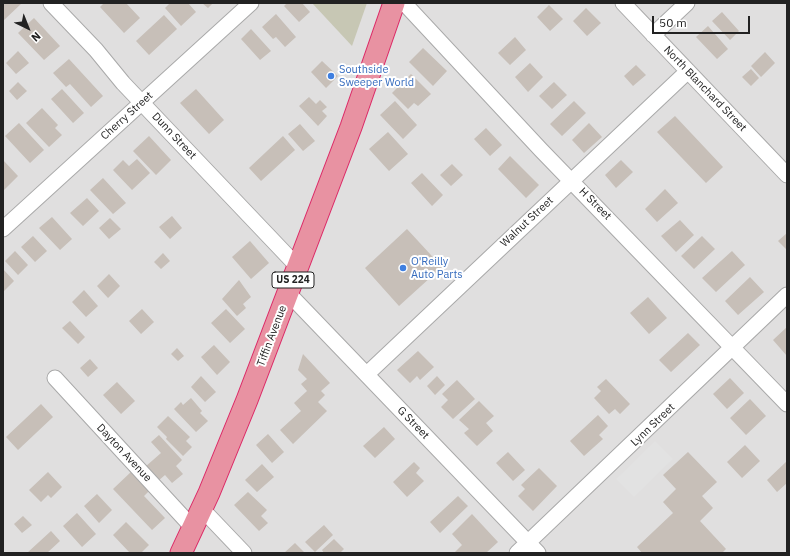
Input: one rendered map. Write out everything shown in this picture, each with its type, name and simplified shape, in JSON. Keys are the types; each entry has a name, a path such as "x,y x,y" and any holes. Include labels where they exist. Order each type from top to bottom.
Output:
{"highway":[{"name":"Tiffin Avenue","path":"181,553 202,509 232,438 351,127 394,3"}],"street":[{"name":"Dunn Street","path":"51,3 142,103 298,267"},
{"name":"Cherry Street","path":"3,229 251,3"},
{"name":"H Street","path":"404,3 571,180 787,404"},
{"name":"North Blanchard Street","path":"623,3 787,175"},
{"path":"653,35 687,3"},
{"name":"Walnut Street","path":"367,374 688,71"},
{"name":"G Street","path":"288,293 533,548"},
{"name":"Lynn Street","path":"517,553 533,548 732,348 787,295"},
{"name":"Dayton Avenue","path":"54,378 193,528"},
{"path":"202,509 244,553"}],"shaded area":[{"path":"3,3 787,3 787,553 3,553"},
{"path":"312,3 367,3 352,46"},
{"path":"655,441 673,459 634,497 616,479"}],"building":[{"path":"3,3 22,3 3,21"},
{"path":"104,3 126,3 140,18 124,33 100,7"},
{"path":"170,3 188,3 196,12 181,26 165,8"},
{"path":"202,3 213,3 208,8"},
{"path":"287,3 302,3 310,12 299,22 284,6"},
{"path":"549,5 563,19 550,31 537,17"},
{"path":"586,8 601,23 587,36 573,21"},
{"path":"722,12 739,31 730,40 712,21"},
{"path":"276,14 296,37 285,47 276,37 273,39 262,27"},
{"path":"164,15 177,29 149,55 136,41"},
{"path":"34,18 60,46 44,60 18,33"},
{"path":"708,26 728,49 717,59 696,37"},
{"path":"251,29 271,51 260,60 241,39"},
{"path":"515,37 526,50 510,65 498,53"},
{"path":"423,48 447,71 433,86 409,62"},
{"path":"18,51 29,63 16,74 6,63"},
{"path":"765,52 775,63 761,77 751,66"},
{"path":"69,59 103,96 91,107 70,84 66,87 53,73"},
{"path":"322,61 338,76 326,88 311,72"},
{"path":"530,63 543,77 528,92 515,77"},
{"path":"636,65 646,75 633,86 624,76"},
{"path":"751,69 759,78 751,86 742,77"},
{"path":"411,74 431,94 418,106 414,103 408,109 392,93"},
{"path":"18,82 27,91 17,100 9,91"},
{"path":"554,82 567,95 552,109 539,96"},
{"path":"62,89 84,113 73,123 51,99"},
{"path":"196,89 224,120 209,134 180,103"},
{"path":"309,97 316,104 320,100 327,107 322,111 327,116 318,126 299,106"},
{"path":"395,101 417,125 403,139 380,115"},
{"path":"574,101 586,113 562,136 550,124"},
{"path":"42,108 58,125 55,128 62,135 49,147 26,123"},
{"path":"675,116 723,167 706,183 657,132"},
{"path":"19,123 44,150 30,163 5,136"},
{"path":"589,123 602,137 584,153 572,140"},
{"path":"300,124 315,141 303,151 288,134"},
{"path":"486,128 502,145 490,156 474,139"},
{"path":"388,132 408,154 389,171 369,149"},
{"path":"149,136 171,160 156,175 133,151"},
{"path":"283,136 295,150 261,181 249,168"},
{"path":"510,156 539,185 526,198 498,169"},
{"path":"137,159 150,173 132,190 113,170 123,160 129,166"},
{"path":"3,160 18,176 3,191"},
{"path":"621,160 633,172 616,188 605,175"},
{"path":"452,164 463,175 451,186 440,175"},
{"path":"422,173 443,195 432,206 411,183"},
{"path":"103,178 126,203 113,214 90,190"},
{"path":"665,189 678,203 657,222 645,209"},
{"path":"87,198 99,211 83,226 70,213"},
{"path":"172,216 182,228 170,239 159,227"},
{"path":"52,217 72,239 60,250 39,228"},
{"path":"110,218 121,229 109,239 99,228"},
{"path":"680,220 694,235 676,252 661,236"},
{"name":"O'Reilly Auto Parts","path":"407,229 442,267 399,306 365,268"},
{"path":"787,233 787,250 778,241"},
{"path":"33,236 47,251 35,262 21,247"},
{"path":"702,236 715,249 694,269 681,256"},
{"path":"250,241 269,263 251,279 232,257"},
{"path":"15,251 28,265 18,275 5,261"},
{"path":"732,251 745,265 716,292 702,278"},
{"path":"163,253 170,261 161,269 154,262"},
{"path":"3,269 14,281 3,292"},
{"path":"109,274 120,286 108,298 97,286"},
{"path":"750,277 764,292 738,315 725,301"},
{"path":"239,280 251,297 243,304 246,308 237,316 222,299"},
{"path":"84,290 98,306 86,317 72,302"},
{"path":"648,297 667,318 649,334 630,313"},
{"path":"142,309 154,322 141,334 129,321"},
{"path":"226,309 245,329 230,343 211,323"},
{"path":"70,321 85,337 78,344 62,328"},
{"path":"787,327 787,356 773,340"},
{"path":"688,333 700,345 671,372 659,360"},
{"path":"214,345 230,362 217,375 201,357"},
{"path":"177,348 184,356 178,361 171,354"},
{"path":"418,351 434,367 420,380 417,376 410,383 397,370"},
{"path":"303,354 330,383 321,391 325,395 318,402 327,411 293,444 280,430 301,411 294,403 307,391 301,384 307,379 298,370"},
{"path":"90,359 98,368 88,377 80,368"},
{"path":"201,376 216,392 205,402 191,387"},
{"path":"437,376 445,385 435,395 427,386"},
{"path":"730,378 744,393 727,409 713,394"},
{"path":"606,379 630,404 620,414 615,409 609,414 594,398 601,391 597,387"},
{"path":"457,380 475,399 453,419 441,407 448,400 442,394"},
{"path":"117,382 135,401 121,414 103,395"},
{"path":"191,398 202,411 200,413 208,421 196,432 174,409 181,402 183,405"},
{"path":"750,399 766,416 746,435 730,418"},
{"path":"479,401 494,416 486,423 493,431 477,446 464,433 469,429 459,420"},
{"path":"41,404 53,417 18,450 6,437"},
{"path":"598,415 608,426 599,435 603,439 584,456 570,441"},
{"path":"168,416 190,437 186,441 192,447 183,456 166,439 167,437 157,427"},
{"path":"384,427 395,439 375,458 363,446"},
{"path":"268,434 284,452 272,463 256,445"},
{"path":"159,435 182,460 176,466 183,474 172,483 165,475 158,481 145,467 161,453 151,442"},
{"path":"745,445 760,461 742,478 727,462"},
{"path":"508,452 525,470 513,481 496,463"},
{"path":"688,452 717,482 702,496 713,508 700,521 726,549 722,553 642,553 637,547 673,513 663,502 676,489 663,475"},
{"path":"787,461 787,483 777,492 767,480"},
{"path":"414,462 420,468 416,473 424,481 407,497 393,482"},
{"path":"262,464 274,477 257,492 245,480"},
{"path":"539,468 557,486 533,511 518,496 525,489 521,485"},
{"path":"132,471 150,490 144,496 165,518 152,530 113,489"},
{"path":"48,472 62,487 51,498 48,495 41,502 29,490"},
{"path":"248,492 267,510 261,516 268,523 259,531 234,505"},
{"path":"97,494 112,510 99,523 84,506"},
{"path":"458,496 468,506 440,533 430,522"},
{"path":"77,513 96,534 82,547 63,526"},
{"path":"472,514 498,542 486,553 454,553 462,545 452,534"},
{"path":"23,516 32,525 22,533 14,524"},
{"path":"126,522 149,545 141,553 130,553 113,535"},
{"path":"324,525 333,535 315,552 305,542"},
{"path":"51,531 60,541 47,553 27,553"},
{"path":"334,539 344,549 340,553 324,553 322,550"},
{"path":"295,543 305,553 284,553"}],"place":[{"name":"Southside Sweeper World","path":"331,76"},
{"name":"O'Reilly Auto Parts","path":"403,268"}]}
